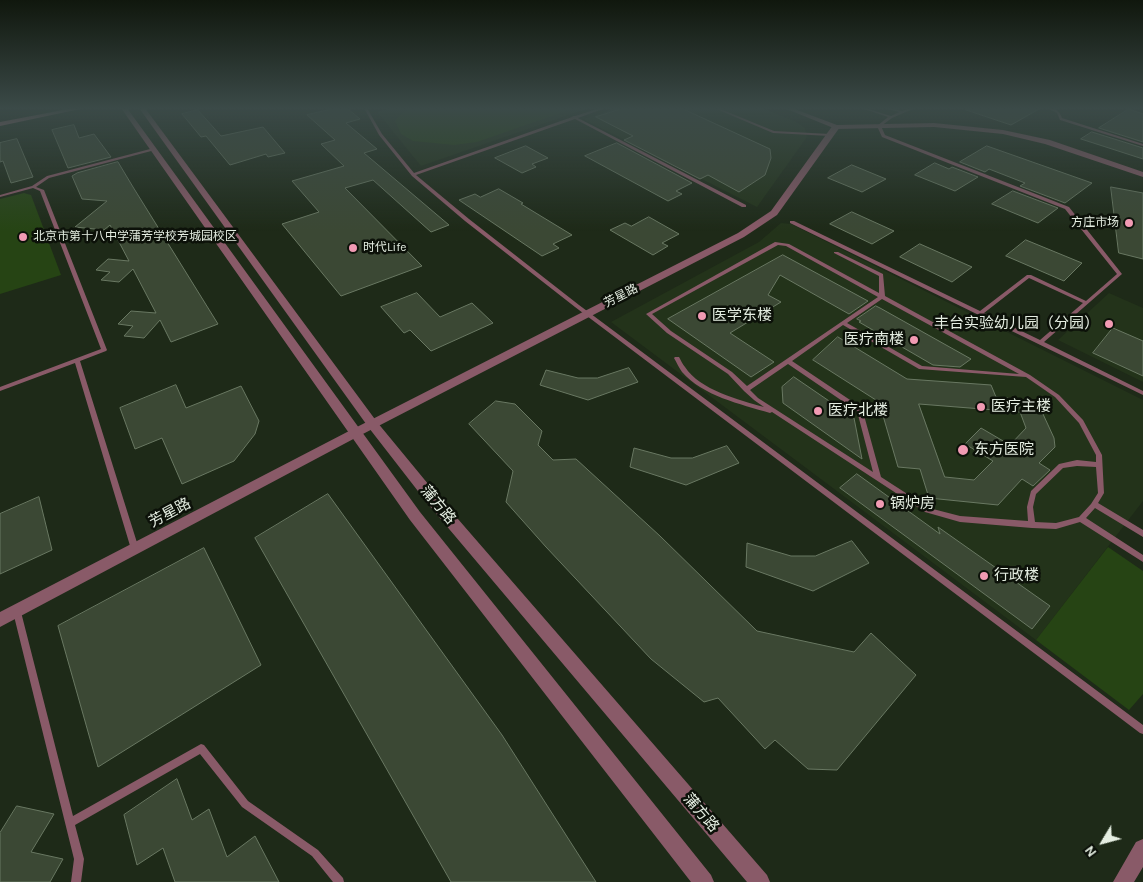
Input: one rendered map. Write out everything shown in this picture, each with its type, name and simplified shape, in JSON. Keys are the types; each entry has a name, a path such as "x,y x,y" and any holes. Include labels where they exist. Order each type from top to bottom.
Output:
{"street":[{"name":"蒲方路","path":"172,149 373,425 433,500 760,882"},
{"name":"芳星路","path":"0,620 355,433 741,235 774,213 820,149"},
{"path":"1068,149 1143,175"},
{"name":"蒲方路","path":"154,150 415,516 704,882"},
{"path":"1123,882 1143,849"}],"lane":[{"path":"392,149 413,175 587,313 1143,730"},
{"path":"413,175 485,149"},
{"path":"635,149 744,206"},
{"path":"916,149 1066,208 1120,274 1040,343"},
{"path":"0,196 34,188 48,177 154,150"},
{"path":"0,388 104,350 42,190 34,188"},
{"path":"792,222 1143,393"},
{"path":"777,243 786,245 1028,376 1057,396 1081,422 1099,455 1101,493 1081,519 1056,526 960,519 927,510 774,412 756,399 730,373 668,332 649,314 777,243"},
{"path":"836,253 881,275 882,296"},
{"path":"981,313 1029,276 1087,303"},
{"path":"746,390 882,296"},
{"path":"843,323 921,368 1028,376"},
{"path":"677,358 680,368 705,387 736,401 774,412"},
{"path":"76,360 135,549"},
{"path":"788,361 860,410 878,478"},
{"path":"1032,525 1030,507 1033,493 1061,466 1077,463 1100,465"},
{"path":"1094,504 1143,534"},
{"path":"1081,519 1143,559"},
{"path":"16,612 79,860 76,882"},
{"path":"70,823 201,748 246,804 315,852 339,882"}],"shaded area":[{"path":"407,149 470,149 421,166"},
{"path":"643,149 798,149 757,207"},
{"name":"东方医院","path":"781,223 791,224 1143,400 1143,501 1036,640 611,322 759,242"},
{"name":"丰台实验幼儿园（分园）","path":"1109,293 1143,308 1143,382 1058,340"}],"green space":[{"name":"北京市第十八中学蒲芳学校芳城园校区","path":"24,193 31,195 61,275 0,294 0,199"},
{"path":"1108,547 1143,571 1143,694 1129,710 1036,640"}],"building":[{"path":"0,149 21,149 33,177 11,183 3,161 0,162"},
{"path":"60,149 105,149 111,157 68,168"},
{"path":"217,149 282,149 285,153 268,157 266,154 230,165"},
{"name":"时代Life","path":"326,149 376,149 364,153 449,225 431,232 373,180 345,188 422,266 341,296 282,224 319,212 292,181 344,166"},
{"path":"518,149 532,149 548,158 532,164 536,167 522,173 495,158"},
{"path":"602,149 629,149 692,183 676,191 682,194 668,201 585,156"},
{"path":"642,149 770,149 771,158 765,175 739,192 708,175 700,179"},
{"path":"982,149 996,149 1092,183 1065,203 1020,186 1025,183 989,169 985,172 960,162"},
{"path":"1112,149 1143,149 1143,159"},
{"path":"118,162 218,324 171,342 160,320 144,338 124,336 133,326 118,324 131,311 156,313 133,269 119,282 101,280 110,272 96,270 108,259 129,261 110,225 104,230 75,227 107,201 82,199 72,176"},
{"path":"935,163 978,177 955,191 915,175"},
{"path":"852,165 886,179 862,192 828,178"},
{"name":"方庄市场","path":"1111,187 1143,193 1143,259 1119,253"},
{"path":"499,189 572,235 553,244 559,248 542,256 459,200 475,194 480,197"},
{"path":"1013,191 1058,208 1038,223 992,204"},
{"path":"852,212 894,231 872,244 830,224"},
{"path":"649,217 679,234 662,243 668,246 653,255 610,230 625,223 631,226"},
{"path":"1026,240 1082,263 1064,281 1006,256"},
{"path":"920,244 972,267 952,282 900,257"},
{"name":"医学东楼","path":"783,255 868,301 849,314 780,275 768,295 781,302 730,333 774,362 751,377 668,319"},
{"path":"417,293 440,317 472,303 493,323 431,351 410,330 404,333 381,307"},
{"name":"医疗南楼","path":"876,306 971,359 960,367 933,365 859,322 861,321 857,319"},
{"path":"1113,328 1143,341 1143,376 1093,353"},
{"path":"838,337 907,379 991,385 996,397 1037,401 1054,438 1055,447 1039,463 1050,470 1033,486 1022,479 998,505 929,498 920,469 898,467 879,402 813,360","holes":["919,404 1020,412 1026,428 1010,445 981,428 965,444 993,461 974,480 945,477"]},
{"path":"629,368 638,382 588,400 540,385 546,370 578,378 597,378"},
{"name":"医疗北楼","path":"794,377 854,418 862,459 783,403 782,387"},
{"path":"176,385 186,408 241,386 259,421 255,434 234,461 182,484 162,438 135,449 120,408"},
{"path":"496,401 515,404 542,431 538,445 553,460 576,459 660,536 757,631 854,652 871,633 916,675 837,770 808,769 775,740 765,749 718,698 704,702 651,659 546,547 506,502 513,471 469,424"},
{"path":"727,446 739,463 686,485 630,467 634,448 671,458 692,458"},
{"name":"行政楼","path":"857,474 940,534 938,527 1050,606 1032,629 840,488"},
{"path":"328,494 502,735 596,882 451,882 255,538"},
{"path":"39,497 52,550 0,574 0,514"},
{"path":"852,541 869,563 813,591 746,567 747,543 791,556 815,556"},
{"path":"204,548 261,665 98,767 58,626"},
{"path":"177,779 192,820 209,809 227,857 255,836 279,882 175,882 163,848 137,865 124,815"},
{"path":"17,806 54,814 31,852 63,859 50,882 0,882 0,833"}],"place":[{"name":"方庄市场","path":"1129,223"},
{"name":"北京市第十八中学蒲芳学校芳城园校区","path":"23,237"},
{"name":"时代Life","path":"353,248"},
{"name":"医学东楼","path":"702,316"},
{"name":"丰台实验幼儿园（分园）","path":"1109,324"},
{"name":"医疗南楼","path":"914,340"},
{"name":"医疗主楼","path":"981,407"},
{"name":"医疗北楼","path":"818,411"},
{"name":"东方医院","path":"963,450"},
{"name":"锅炉房","path":"880,504"},
{"name":"行政楼","path":"984,576"}]}
